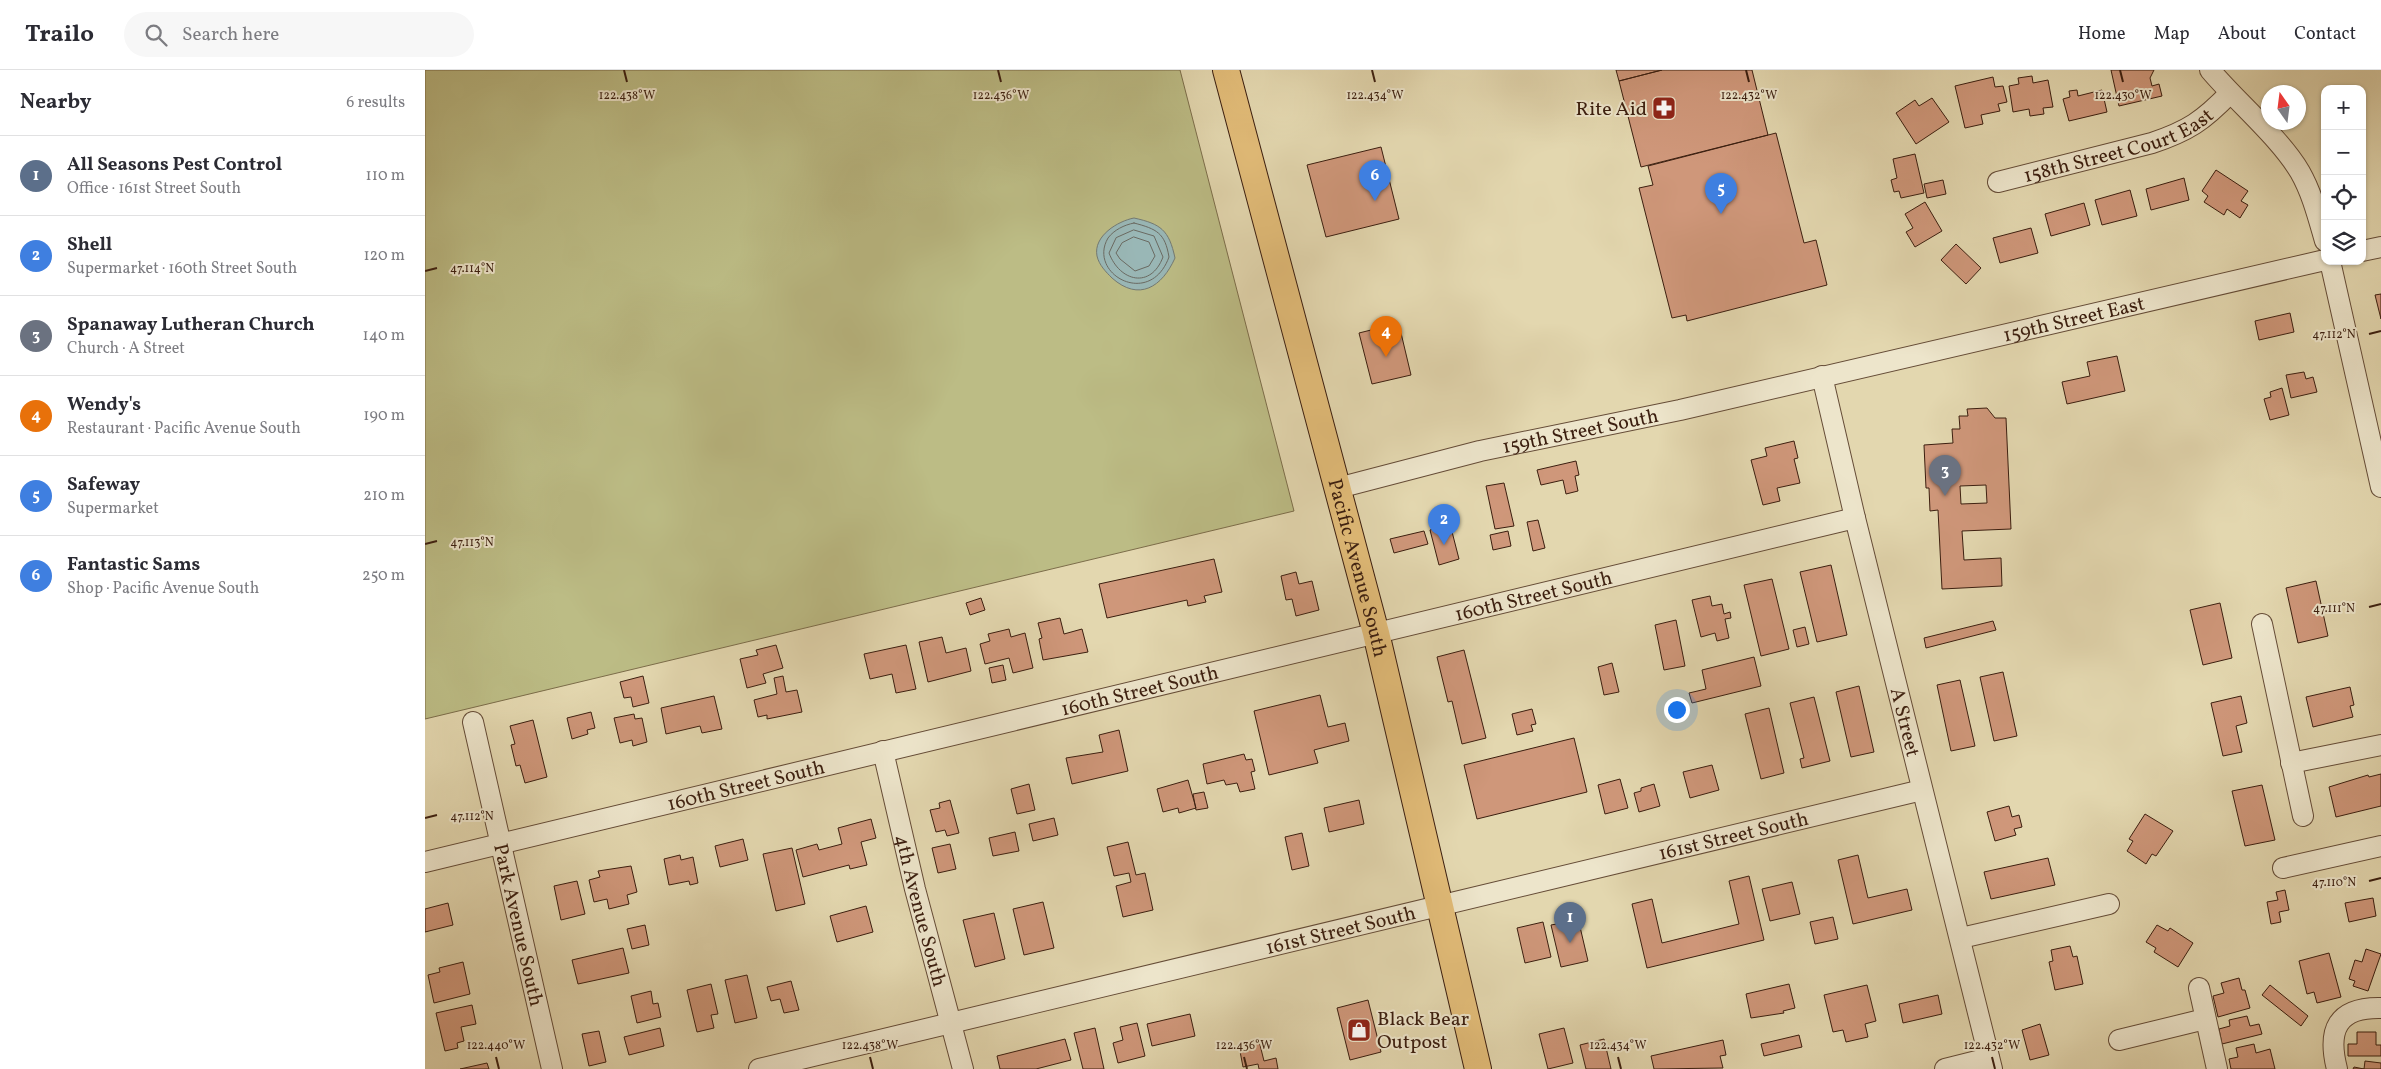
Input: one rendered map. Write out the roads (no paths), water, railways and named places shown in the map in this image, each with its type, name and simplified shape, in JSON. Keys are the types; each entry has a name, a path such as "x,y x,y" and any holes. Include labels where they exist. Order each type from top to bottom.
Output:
{"main road":[{"name":"Pacific Avenue South","path":"1226,70 1376,634 1478,1069"}],"street":[{"path":"2210,70 2273,139 2299,171 2311,195 2321,228"},
{"name":"158th Street Court East","path":"1998,182 2152,143 2176,135 2195,126 2230,93"},
{"path":"2366,250 2381,247"},
{"name":"159th Street East","path":"1822,376 2321,261"},
{"path":"2331,265 2381,487"},
{"name":"159th Street South","path":"1338,488 1480,451 1680,410 1822,376"},
{"name":"A Street","path":"1822,376 1855,518 1991,1064"},
{"name":"160th Street South","path":"425,862 1855,518"},
{"path":"2262,624 2303,816"},
{"name":"Park Avenue South","path":"473,722 552,1069"},
{"path":"2291,763 2381,745"},
{"name":"4th Avenue South","path":"883,751 915,890 963,1069"},
{"name":"161st Street South","path":"759,1069 1922,790"},
{"path":"2283,868 2381,846"},
{"path":"1961,938 2109,904"},
{"path":"2199,988 2217,1069"},
{"path":"2337,1069 2332,1043 2333,1032 2339,1022 2354,1012 2369,1008 2381,1008"},
{"path":"2119,1040 2205,1019"},
{"path":"1945,1069 1991,1064"}],"water":[{"path":"1134,218 1151,223 1162,230 1170,241 1175,258 1163,277 1149,288 1140,290 1131,289 1112,278 1105,271 1097,256 1099,242 1103,236 1114,226"}],"place":[{"name":"Rite Aid","path":"1664,108"},
{"name":"Fantastic Sams","path":"1375,201"},
{"name":"Safeway","path":"1721,214"},
{"name":"Wendy's","path":"1386,357"},
{"name":"Spanaway Lutheran Church","path":"1945,496"},
{"name":"Shell","path":"1444,545"},
{"name":"All Seasons Pest Control","path":"1570,943"},
{"name":"Black Bear Outpost","path":"1359,1030"}]}
